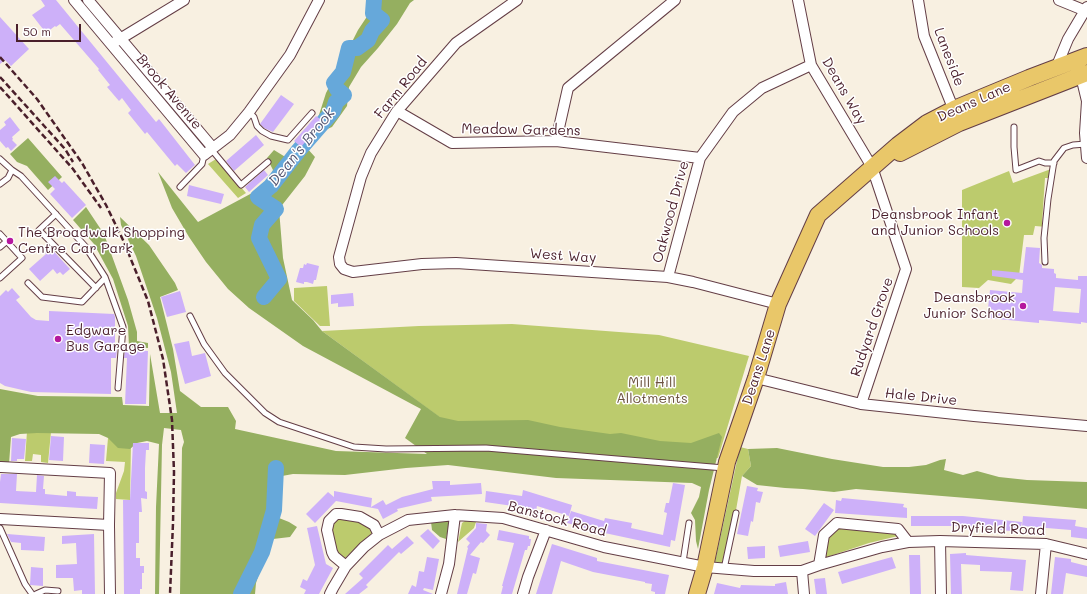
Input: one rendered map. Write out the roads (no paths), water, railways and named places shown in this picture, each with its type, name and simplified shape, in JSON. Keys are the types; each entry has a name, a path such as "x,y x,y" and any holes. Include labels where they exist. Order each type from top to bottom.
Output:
{"main road":[{"name":"Deans Lane","path":"957,116 1056,68 1087,56"},
{"name":"Deans Lane","path":"698,594 725,468 756,378 778,304 818,215 898,145 927,123 957,116 1061,83 1084,74"}],"street":[{"name":"Brook Avenue","path":"74,0 116,41 209,151"},
{"name":"Brook Avenue","path":"88,0 116,41"},
{"path":"116,41 184,0"},
{"path":"209,151 230,135 249,112 290,55 319,0"},
{"name":"Farm Road","path":"344,269 340,264 339,257 361,177 371,153 397,111 456,43 517,0"},
{"path":"556,141 568,88 676,0"},
{"name":"Deans Way","path":"798,0 811,65 872,167"},
{"name":"Laneside","path":"918,0 924,36 957,116"},
{"path":"1059,0 1086,9 1068,39 1056,68 1061,83"},
{"name":"Oakwood Drive","path":"668,277 700,158 733,112 762,88 811,65"},
{"path":"1084,74 1087,101 1087,158"},
{"name":"Meadow Gardens","path":"397,111 452,142 556,141 700,158"},
{"name":"Rudyard Grove","path":"861,404 906,269 872,167"},
{"name":"West Way","path":"344,269 353,272 422,264 456,263 668,277 778,304"},
{"name":"Hale Drive","path":"756,378 861,404 1087,426"},
{"path":"0,467 110,473 110,594"},
{"path":"346,566 334,556 331,549 328,525 336,514 360,517 374,524 379,535"},
{"path":"441,594 449,564 455,515"},
{"name":"Banstock Road","path":"330,594 332,588 346,566 364,547 379,535 408,520 455,515 503,518 604,547 705,567"},
{"path":"0,519 109,525"},
{"path":"819,565 824,535 837,523 898,529 908,542"},
{"path":"523,594 528,576 546,530"},
{"path":"940,541 941,594"},
{"name":"Dryfield Road","path":"705,567 754,571 802,571 882,547 908,542 940,541 1046,544 1087,554"},
{"path":"1041,594 1046,544"},
{"path":"802,571 804,594"}],"lane":[{"path":"249,112 254,117 257,126 262,131 271,136 288,140 312,113"},
{"path":"1014,127 1016,170 1039,161 1045,164 1054,163"},
{"path":"1044,262 1044,238 1054,163 1064,148 1073,145 1086,144"},
{"path":"180,187 202,164 209,151 241,185 268,162"},
{"path":"0,159 21,176 85,246 105,278 123,327 118,388"},
{"path":"0,184 8,178 12,170"},
{"path":"56,214 39,230 96,288"},
{"path":"0,234 22,258 0,278"},
{"path":"0,247 7,241"},
{"path":"28,283 42,297 82,302 105,278"},
{"path":"190,316 204,344 225,373 265,413 279,422 354,447 386,449 486,448 725,468"},
{"path":"724,569 736,513"},
{"path":"683,562 689,523"},
{"path":"0,528 25,584 32,594"},
{"path":"36,594 45,590 58,591"}],"waterway":[{"name":"Dean's Brook","path":"264,297 279,279 259,238 262,225 276,209 258,197 271,186 299,150 333,111 336,102 344,95 337,89 334,83 343,72 349,48 357,48 368,40 372,31 382,20 373,13 374,0"},
{"name":"Dean's Brook","path":"241,594 262,552 274,510 276,468"}],"railway":[{"path":"0,57 37,99 82,163 106,205 123,240 148,301 163,359 172,420 174,472 170,594"},
{"path":"0,77 65,149 73,162"},
{"path":"0,87 73,169 101,208"}],"place":[{"name":"Deansbrook Infant and Junior Schools","path":"1007,223"},
{"name":"The Broadwalk Shopping Centre Car Park","path":"10,241"},
{"name":"Deansbrook Junior School","path":"1023,306"},
{"name":"Edgware Bus Garage","path":"58,339"}],"park label":[{"name":"Mill Hill Allotments","path":"652,392"}]}
